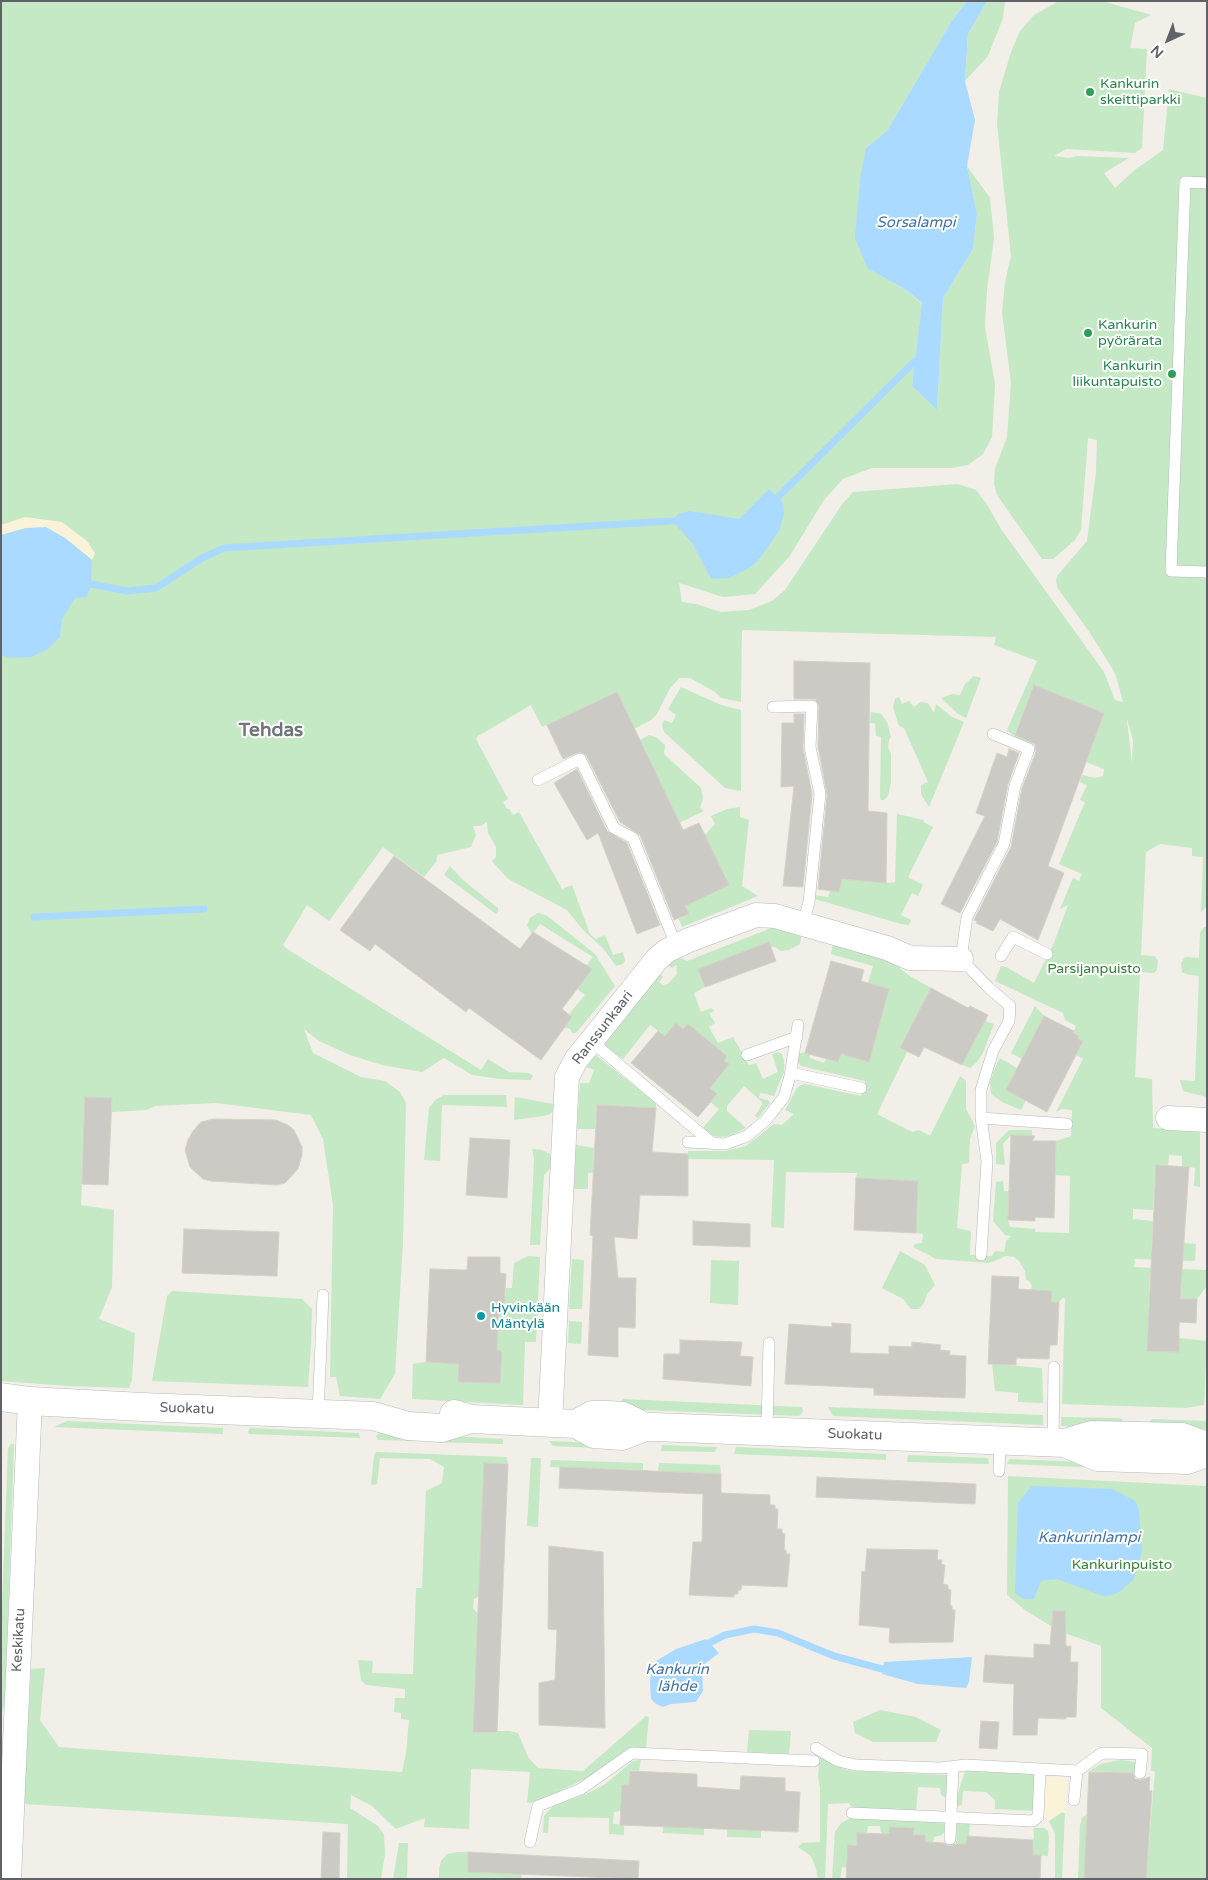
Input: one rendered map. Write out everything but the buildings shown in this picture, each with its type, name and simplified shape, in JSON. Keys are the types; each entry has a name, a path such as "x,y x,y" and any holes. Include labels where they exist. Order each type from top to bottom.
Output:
{"street":[{"name":"Ranssunkaari","path":"563,1424 567,1077 571,1067 657,959 674,947 756,915 775,916 887,948 910,958 961,959"},
{"path":"1168,1118 1207,1120"},
{"name":"Suokatu","path":"1,1397 30,1401 318,1415 373,1416 408,1407 441,1409 471,1419 563,1424 594,1434 622,1436 645,1427 1059,1443 1092,1435 1182,1437 1207,1446"},
{"name":"Keskikatu","path":"9,1879 8,1737 30,1401"},
{"name":"Suokatu","path":"1059,1443 1098,1457 1187,1460 1207,1453"}],"lane":[{"path":"1207,183 1185,182 1171,570 1207,572"},
{"path":"773,707 812,706 810,747 820,794 809,902 802,924"},
{"path":"981,1255 987,1161 981,1118 981,1090 993,1051 1009,1021 1010,1006 989,988 961,959 967,917 1004,844 1015,786 1029,748 993,734"},
{"path":"538,780 580,759 614,828 633,838 672,935 674,947"},
{"path":"1001,956 1013,937 1047,954"},
{"path":"688,1142 725,1144 747,1136 766,1120 784,1097 791,1073 798,1031 747,1055"},
{"path":"591,1041 712,1143"},
{"path":"791,1073 861,1088"},
{"path":"981,1118 1067,1124"},
{"path":"318,1415 323,1295"},
{"path":"767,1432 769,1343"},
{"path":"1054,1368 1059,1443"},
{"path":"999,1471 1000,1441"},
{"path":"816,1748 838,1761 856,1765 940,1768 966,1765 1077,1771 1102,1752 1142,1754 1140,1773"},
{"path":"530,1842 538,1806 581,1790 632,1753 814,1760"},
{"path":"950,1839 954,1767"},
{"path":"852,1813 1033,1821 1038,1817 1040,1769"},
{"path":"1074,1800 1077,1771"}],"green space":[{"name":"Parsijanpuisto","path":"1,1 967,1 951,22 887,131 866,148 868,269 903,288 922,304 912,386 937,410 943,298 973,249 977,214 967,166 990,198 994,238 987,290 985,327 995,384 992,437 983,454 968,465 952,468 872,468 843,479 824,500 789,557 755,594 723,597 679,583 682,602 696,604 721,612 749,610 772,601 785,590 843,503 853,492 958,484 976,490 986,503 1001,529 1104,672 1115,700 1123,702 1115,673 1090,633 1057,587 1056,580 1057,576 1087,541 1096,471 1097,440 1088,438 1081,530 1075,540 1053,559 1042,559 997,495 994,483 995,469 1007,437 1011,383 1002,312 1005,282 1011,256 997,124 999,92 1011,52 1020,31 1034,15 1059,1 1102,1 1151,15 1135,23 1130,48 1147,49 1142,148 1135,153 1066,149 1054,156 1069,158 1077,156 1129,158 1104,173 1115,188 1136,169 1163,150 1169,89 1207,98 1207,906 1201,912 1203,857 1192,856 1192,848 1160,844 1146,852 1141,955 1154,956 1158,960 1157,970 1154,973 1140,972 1135,1077 1152,1079 1153,1128 1200,1131 1200,1187 1194,1186 1195,1168 1182,1166 1182,1156 1169,1155 1168,1166 1156,1165 1153,1210 1133,1209 1133,1219 1153,1221 1151,1253 1183,1254 1184,1243 1196,1244 1195,1261 1135,1259 1134,1267 1207,1270 1207,1286 1197,1299 1180,1299 1181,1274 1150,1273 1147,1351 1178,1352 1179,1338 1207,1341 1204,1405 1185,1408 1062,1404 1065,1299 1063,1298 1059,1302 1051,1302 1052,1291 1031,1290 1032,1286 1026,1280 1025,1271 1014,1257 1006,1256 989,1263 936,1259 913,1247 915,1244 922,1243 923,1234 916,1233 918,1181 856,1178 857,1173 786,1172 784,1228 771,1227 774,1160 688,1159 688,1151 726,1151 746,1146 774,1124 782,1125 794,1114 785,1110 797,1088 801,1085 805,1084 861,1096 865,1081 801,1066 797,1061 799,1054 805,1052 810,1054 810,1058 824,1063 826,1059 838,1062 841,1054 869,1062 889,989 868,983 873,966 831,954 833,943 894,963 908,975 931,988 900,1048 907,1052 877,1114 912,1132 919,1130 930,1136 960,1076 966,1081 966,1109 975,1126 970,1139 969,1163 962,1164 957,1228 971,1231 970,1255 992,1256 995,1251 1004,1252 1006,1241 1011,1236 1005,1235 993,1221 996,1182 1003,1181 1004,1191 1009,1191 1008,1220 1010,1227 1035,1229 1035,1232 1069,1233 1070,1176 1055,1175 1056,1141 1071,1136 1072,1110 1062,1109 1056,1112 1083,1059 1076,1055 1083,1041 1078,1039 1079,1036 1073,1033 1076,1026 1065,1020 1063,1013 995,981 1001,966 1034,983 1054,943 1068,905 1060,909 1073,878 1079,881 1082,874 1059,864 1085,802 1080,800 1087,785 1080,782 1082,775 1095,778 1103,776 1104,769 1086,762 1104,713 1034,685 1015,733 1040,743 1039,746 1015,737 1007,730 1037,661 994,645 996,637 742,630 741,702 721,698 715,692 690,678 679,678 669,690 657,714 651,720 634,729 617,692 542,727 531,705 478,736 476,739 508,799 503,802 507,809 513,815 519,812 562,889 572,885 590,934 596,939 605,935 613,955 623,952 625,961 623,964 616,966 603,948 584,931 567,910 508,879 492,861 496,857 496,847 488,833 487,822 481,826 473,826 476,835 471,847 437,855 436,862 424,877 383,847 329,921 307,905 283,945 481,1070 488,1059 509,1072 533,1075 531,1080 500,1079 472,1075 444,1058 422,1072 382,1065 350,1055 319,1041 304,1029 313,1053 361,1077 385,1081 400,1092 406,1103 403,1243 395,1374 380,1399 340,1396 336,1377 330,1377 333,1205 323,1139 311,1115 216,1103 155,1106 147,1110 112,1112 112,1098 86,1097 81,1205 114,1210 112,1287 99,1319 135,1333 132,1380 129,1388 1,1381","holes":["1127,719 1133,740 1132,763"]},
{"path":"987,1 1005,1 1003,18 988,56 965,81 968,34"},
{"path":"974,676 981,678 966,718 958,714 941,698 952,694 960,695 965,684"},
{"path":"681,687 721,705 741,710 741,791 725,788 664,732 662,725 664,720 672,723 676,715 668,709"},
{"path":"899,697 902,704 909,701 914,707 921,702 928,703 934,713 936,704 952,717 964,722 929,807 921,794 921,785 928,782 904,728 899,726 893,707 895,699"},
{"path":"871,712 881,714 887,722 891,737 888,747 891,754 891,782 888,796 884,800 881,800 880,797 881,737 876,736 875,723 870,723"},
{"path":"649,735 656,737 665,745 664,754 701,788 703,798 700,808 704,811 679,823 640,740"},
{"path":"740,807 740,817 749,820 742,886 758,896 682,927 679,919 689,914 685,906 705,835 715,824 711,816 727,809"},
{"path":"897,814 924,820 923,822 933,827 908,877 923,885 918,896 912,893 901,915 911,920 909,925 815,899 813,895 828,897 830,891 839,892 842,879 886,883 895,882"},
{"path":"450,866 464,881 498,908 496,914 444,875"},
{"path":"538,913 546,915 595,954 615,986 576,1033 572,1033 570,1029 564,1027 572,1017 569,1014 585,995 577,989 586,966 593,957 540,924 532,934 527,925 530,918"},
{"path":"779,925 802,932 800,944 789,950 781,951 771,947 769,943 698,969 705,987 694,993 701,1012 711,1008 715,1011 709,1013 715,1023 709,1027 718,1043 733,1037 749,1065 756,1063 763,1079 778,1072 772,1054 778,1052 782,1054 784,1061 784,1072 774,1096 760,1093 759,1098 768,1100 770,1103 758,1118 755,1116 763,1103 744,1086 727,1106 727,1111 746,1128 729,1136 719,1137 710,1135 703,1128 719,1109 710,1102 717,1094 710,1088 727,1056 688,1024 683,1029 676,1023 665,1036 650,1025 623,1059 605,1047 603,1041 658,972 663,977 659,982 663,985 668,984 677,974 676,965 672,968 665,964 681,958 687,961"},
{"path":"1204,927 1207,927 1207,1097 1183,1091 1180,1080 1195,1081 1199,976 1182,972 1181,963 1185,957 1199,958 1200,933"},
{"path":"1035,1006 1044,1016 1022,1059 1011,1053"},
{"path":"985,1021 994,1024 983,1053 970,1068 962,1065"},
{"path":"593,1053 656,1103 656,1108 597,1105 595,1129 577,1129 580,1083 589,1083 594,1070 583,1066"},
{"path":"1000,1058 1017,1068 1026,1100 1021,1110 1002,1102 991,1094 990,1083"},
{"path":"444,1095 506,1095 507,1107 442,1105 440,1161 424,1160 429,1108 435,1100"},
{"path":"515,1097 554,1104 553,1111 543,1116 514,1120"},
{"path":"1009,1130 1032,1130 1032,1136 1011,1135 1003,1144 1005,1165 996,1164 996,1143"},
{"path":"576,1145 594,1148 593,1173 588,1173 588,1189 574,1189"},
{"path":"532,1149 542,1150 550,1154 552,1166 544,1175 540,1245 530,1245 534,1159"},
{"path":"900,1251 925,1265 935,1285 927,1294 924,1303 919,1309 911,1309 903,1299 882,1288"},
{"path":"528,1256 540,1257 536,1342 525,1342 523,1405 412,1399 413,1364 426,1362 459,1364 458,1382 500,1383 502,1352 497,1351 499,1306 504,1306 506,1288 512,1288 514,1263"},
{"path":"572,1259 584,1260 582,1309 569,1309"},
{"path":"711,1260 739,1261 738,1305 710,1303"},
{"path":"172,1291 302,1299 312,1309 308,1387 152,1381 167,1296"},
{"path":"569,1321 582,1322 581,1344 568,1343"},
{"path":"992,1364 1042,1368 1043,1403 1018,1402 1018,1393 995,1391"},
{"path":"623,1399 802,1407 803,1412 799,1416 616,1409"},
{"path":"828,1407 1043,1415 1043,1425 833,1416"},
{"path":"1061,1417 1118,1418 1122,1419 1125,1428 1061,1426"},
{"path":"1152,1419 1207,1421 1207,1431 1146,1424"},
{"path":"67,1421 223,1428 223,1434 54,1427"},
{"path":"250,1428 359,1433 360,1438 249,1434"},
{"path":"379,1433 418,1436 418,1441 378,1440 376,1436"},
{"path":"432,1435 503,1439 503,1444 431,1442"},
{"path":"549,1441 597,1443 597,1448 553,1446"},
{"path":"11,1444 14,1444 5,1703 1,1715 1,1631 8,1448"},
{"path":"662,1445 717,1447 715,1452 661,1451"},
{"path":"736,1447 886,1454 886,1460 734,1454"},
{"path":"376,1452 507,1457 508,1464 484,1463 479,1596 474,1599 473,1608 478,1614 473,1731 509,1731 518,1733 528,1757 538,1768 583,1771 646,1716 649,1717 646,1748 627,1749 589,1777 536,1802 527,1803 530,1772 471,1769 469,1829 424,1827 425,1818 396,1829 372,1806 351,1795 350,1808 378,1826 384,1835 385,1854 381,1879 347,1879 348,1824 24,1804 31,1669 45,1668 40,1720 59,1747 402,1772 409,1720 401,1719 401,1713 394,1712 395,1698 405,1698 405,1689 366,1685 361,1680 358,1660 373,1661 372,1673 413,1674 416,1588 422,1588 426,1491 442,1483 444,1467 430,1459 380,1458 377,1484 371,1485 374,1455"},
{"path":"908,1455 988,1458 989,1464 907,1462"},
{"path":"531,1458 541,1458 538,1527 527,1526"},
{"path":"1009,1459 1134,1464 1130,1469 1007,1464"},
{"path":"551,1460 643,1463 643,1470 550,1467"},
{"path":"659,1463 720,1465 721,1474 658,1471"},
{"name":"Kankurinpuisto","path":"1008,1476 1207,1486 1207,1879 1146,1879 1155,1771 1151,1771 1152,1748 1101,1708 1101,1646 1059,1631 1025,1610 1007,1595"},
{"path":"880,1710 916,1717 941,1730 936,1742 873,1742 855,1733 853,1722"},
{"path":"749,1730 791,1731 789,1754 747,1752"},
{"path":"820,1756 844,1769 853,1771 948,1775 946,1798 941,1795 940,1788 918,1787 916,1812 852,1808 849,1803 828,1804 825,1879 818,1879 811,1856 798,1847 802,1843 820,1842 820,1788 818,1776"},
{"path":"641,1760 639,1771 630,1770 629,1785 622,1785 621,1811 614,1812 613,1824 624,1825 624,1835 609,1834 609,1818 549,1817 548,1833 543,1833 544,1816 553,1806 604,1785 633,1761"},
{"path":"1120,1760 1135,1762 1138,1766 1137,1773 1089,1771 1101,1764"},
{"path":"965,1771 1033,1774 1036,1776 1034,1811 995,1809 995,1800 986,1792 963,1791 962,1805 957,1806 958,1793"},
{"path":"1062,1812 1065,1813 1062,1879 1055,1879 1055,1834 1049,1821"},
{"path":"1087,1815 1084,1879 1078,1879 1080,1826 1082,1817"},
{"path":"853,1817 945,1820 944,1833 934,1837 932,1847 924,1847 925,1835 913,1835 914,1828 890,1827 889,1834 881,1833 880,1826 868,1826 867,1833 857,1833 857,1846 847,1868 842,1867 840,1879 832,1879 835,1832 841,1823"},
{"path":"957,1821 970,1822 966,1850 958,1849 958,1844 956,1844"},
{"path":"663,1826 704,1828 704,1835 663,1833"},
{"path":"1034,1828 1044,1828 1048,1831 1048,1856 1033,1855"},
{"path":"727,1829 761,1830 761,1838 727,1837"},
{"path":"399,1843 408,1843 407,1879 393,1879"},
{"path":"468,1852 468,1872 522,1874 521,1879 439,1879 441,1861 447,1854"}],"sand":[{"path":"25,517 62,522 87,541 95,553 92,560 65,538 26,528 1,535 1,525"},
{"path":"1045,1777 1067,1778 1065,1813 1062,1812 1049,1821 1044,1815"}],"water":[{"name":"Sorsalampi","path":"967,1 987,1 968,34 965,81 975,120 967,166 977,214 973,249 943,298 937,410 912,386 922,303 903,288 868,269 855,238 860,180 866,148 887,131 951,22"},
{"path":"769,489 783,503 784,514 779,531 760,558 751,567 729,578 711,579 693,544 672,521 678,514 690,511 739,519"},
{"path":"46,527 65,538 92,560 91,584 87,597 75,598 62,619 60,637 48,649 31,657 10,658 1,655 1,535 26,528"},
{"name":"Kankurinlampi","path":"1032,1486 1113,1489 1135,1501 1139,1510 1142,1552 1133,1580 1119,1592 1103,1596 1057,1579 1041,1581 1034,1599 1024,1599 1015,1593 1018,1503"},
{"name":"Kankurin lähde","path":"706,1639 719,1653 702,1666 703,1691 696,1702 671,1704 663,1707 656,1704 651,1699 650,1681 652,1667 656,1661 676,1649"},
{"path":"972,1657 969,1682 966,1688 918,1684 882,1674 884,1662"}],"waterway":[{"path":"778,497 915,361"},
{"path":"91,584 127,591 156,588 202,558 224,548 672,521"},
{"path":"34,917 204,909"},
{"path":"709,1643 725,1635 754,1629 778,1633 834,1656 882,1669"}],"place":[{"name":"Kankurin skeittiparkki","path":"1090,92"},
{"name":"Kankurin pyörärata","path":"1088,333"},
{"name":"Kankurin liikuntapuisto","path":"1172,374"},
{"name":"Hyvinkään Mäntylä","path":"481,1316"}],"district":[{"name":"Tehdas","path":"271,731"}]}
